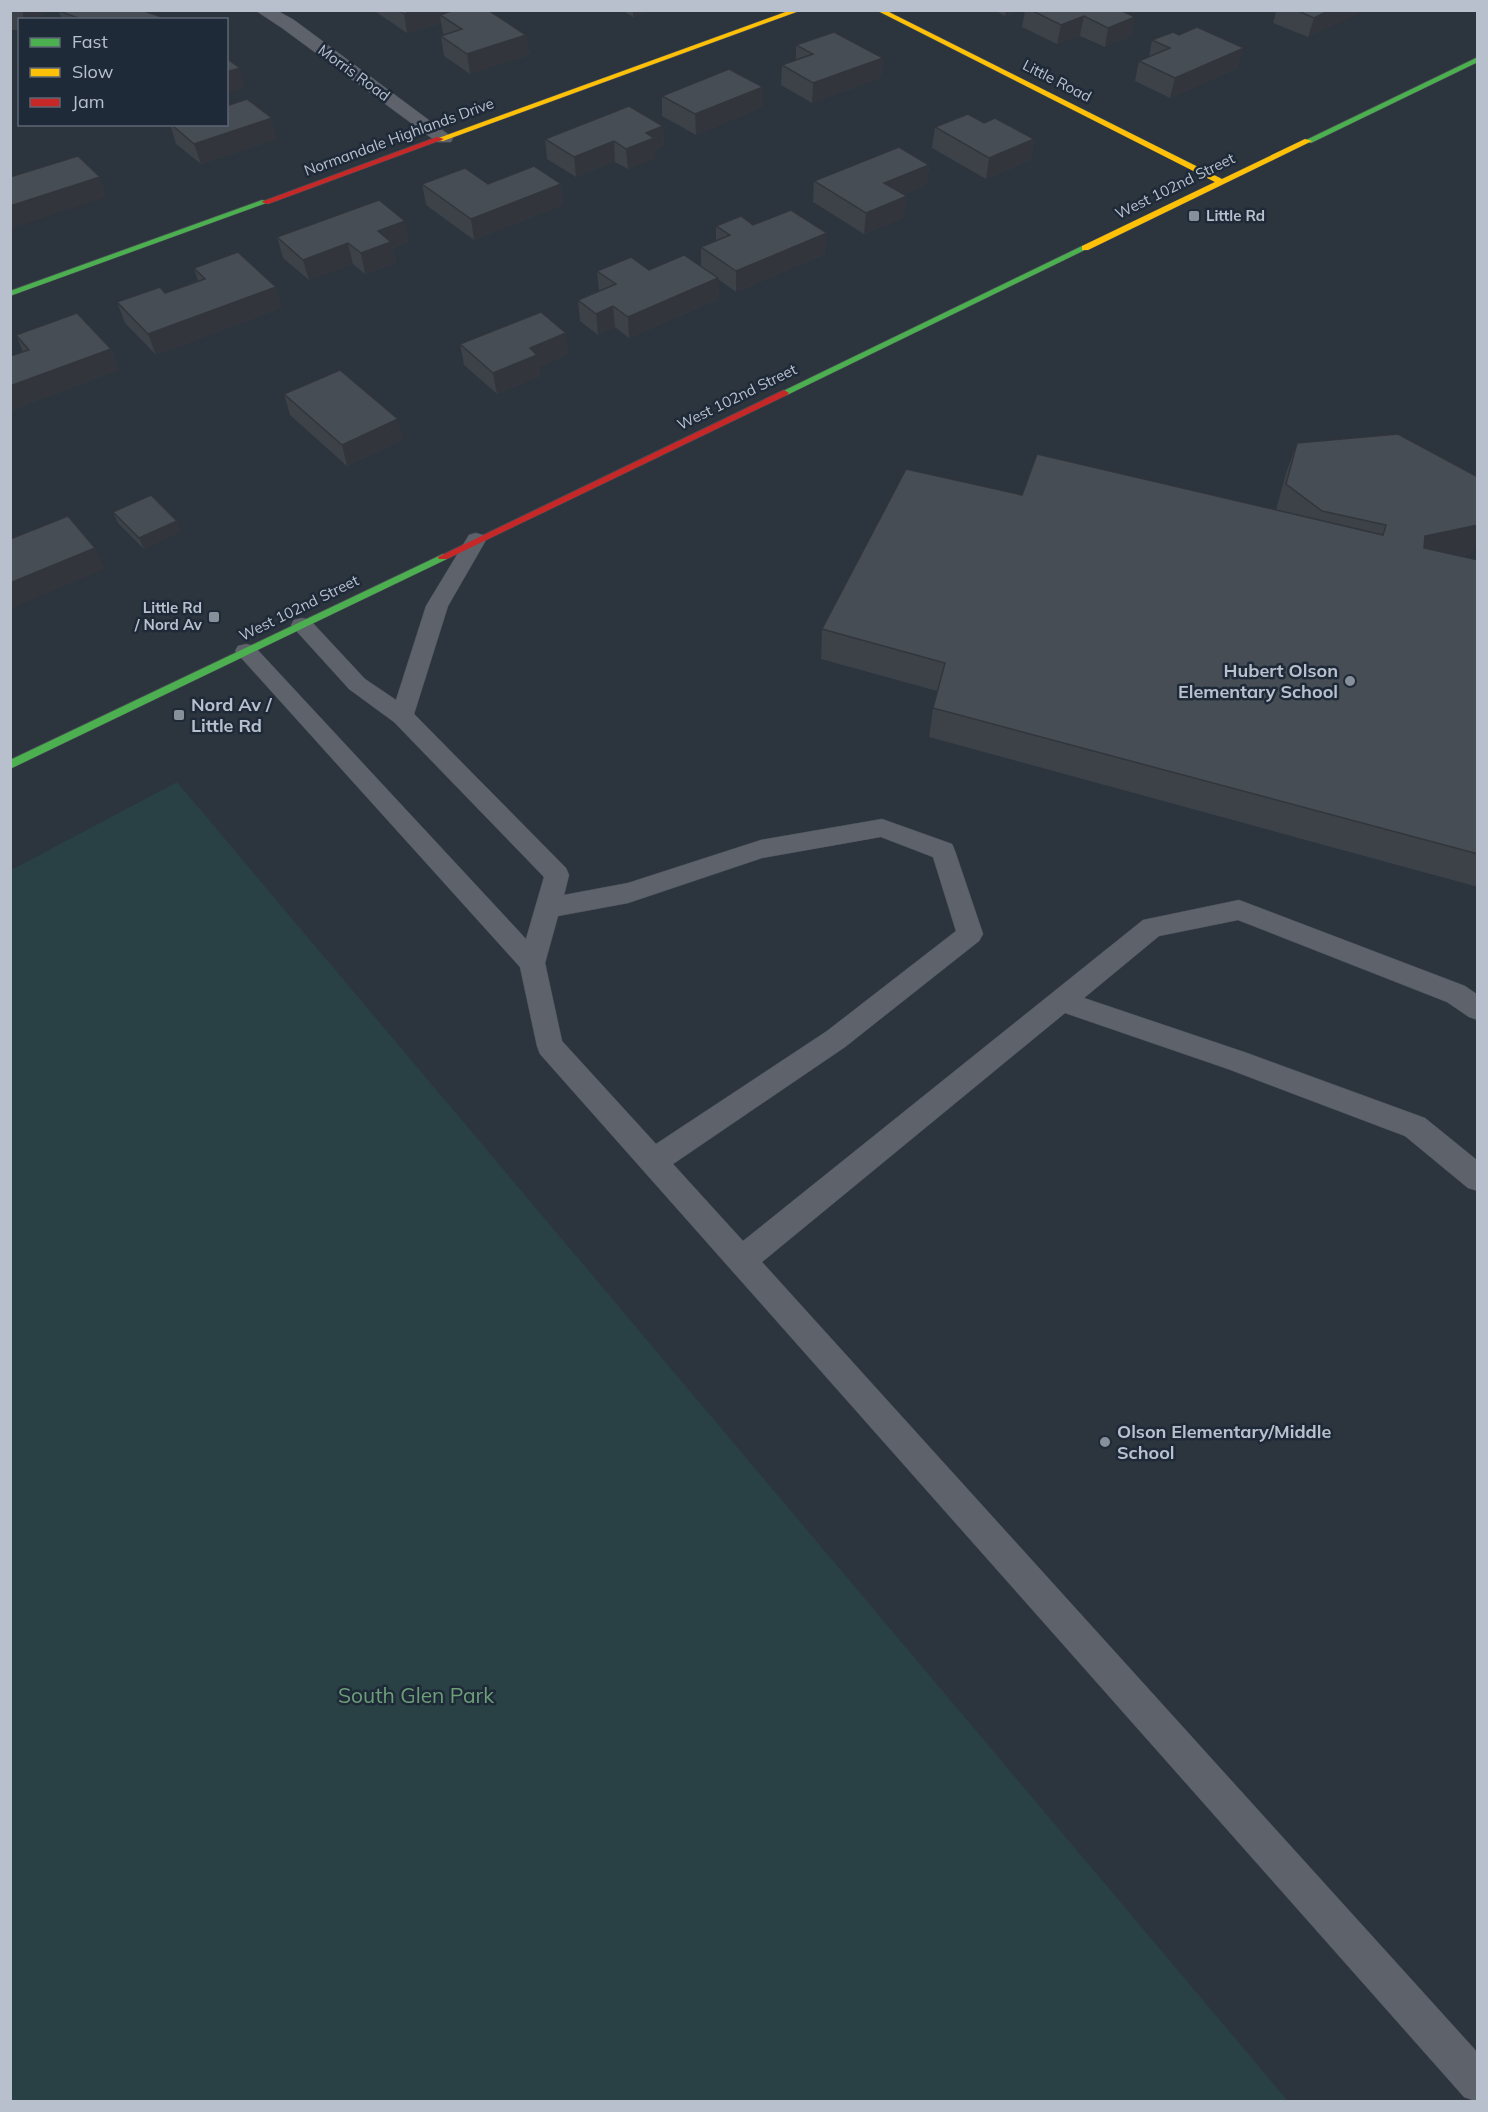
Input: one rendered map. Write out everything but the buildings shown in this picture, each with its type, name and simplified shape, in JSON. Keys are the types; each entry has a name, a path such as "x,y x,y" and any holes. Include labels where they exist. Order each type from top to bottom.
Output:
{"street":[{"name":"Morris Road","path":"263,10 288,24 444,138"},
{"name":"Normandale Highlands Drive","path":"10,294 799,10"},
{"name":"Little Road","path":"879,10 1221,182"},
{"name":"West 102nd Street","path":"10,765 1478,59"}],"lane":[{"path":"402,716 436,606 476,540"},
{"path":"302,625 357,684 402,716 556,875 532,963 550,1046 1478,2083"},
{"path":"246,651 532,963"},
{"path":"547,908 628,893 761,849 882,828 943,851 970,934 836,1039 654,1161"},
{"path":"742,1260 1152,927 1239,910 1456,994 1478,1009"},
{"path":"1062,1001 1237,1061 1415,1127 1478,1179"}],"green space":[{"name":"South Glen Park","path":"177,782 1288,2101 11,2101 11,870"}],"traffic: fast":[{"path":"1308,141 1478,59"},
{"path":"10,294 265,202"},
{"path":"784,393 1085,248"},
{"path":"10,765 443,557"}],"traffic: slow":[{"path":"440,139 799,10"},
{"path":"879,10 1221,182"},
{"path":"1085,248 1308,141"}],"traffic: jam":[{"path":"265,202 440,139"},
{"path":"443,557 784,393"}],"place":[{"name":"Little Rd","path":"1194,216"},
{"name":"Little Rd / Nord Av","path":"214,617"},
{"name":"Hubert Olson Elementary School","path":"1350,681"},
{"name":"Nord Av / Little Rd","path":"179,715"},
{"name":"Olson Elementary/Middle School","path":"1105,1442"}]}
